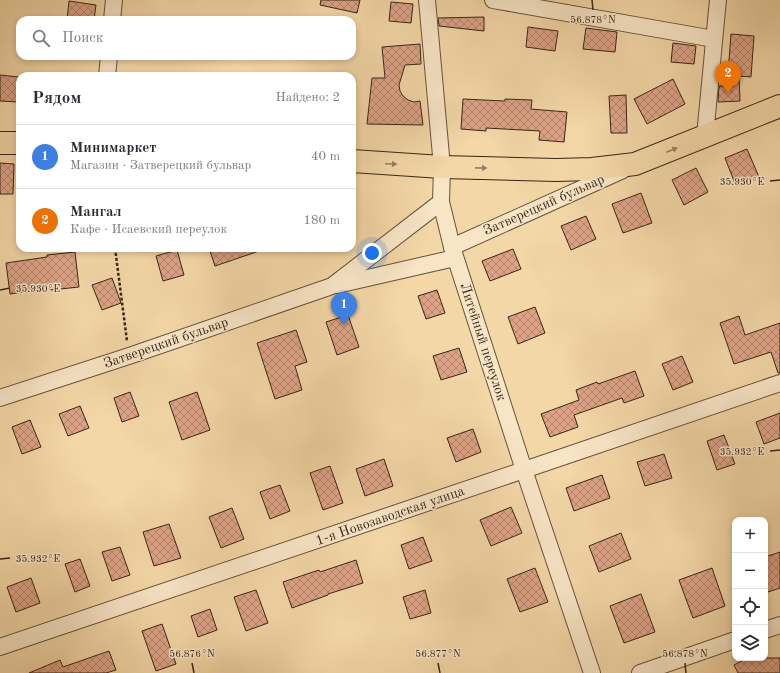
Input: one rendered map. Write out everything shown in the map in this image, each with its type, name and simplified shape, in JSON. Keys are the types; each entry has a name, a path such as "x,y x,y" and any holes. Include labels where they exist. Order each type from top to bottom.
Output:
{"main road":[{"name":"Затверецкий бульвар","path":"356,162 442,167 556,170 592,169 635,164 780,106"},
{"path":"0,142 16,143"}],"street":[{"path":"112,16 114,0"},
{"name":"Литейный переулок","path":"427,0 442,167 441,202 454,252 524,470 592,673"},
{"path":"493,0 714,39"},
{"path":"705,136 718,0"},
{"path":"108,72 109,60"},
{"name":"Затверецкий бульвар","path":"0,398 129,356 332,286 454,252 635,164"},
{"name":"Затверецкий бульвар","path":"332,286 441,202"},
{"name":"1-я Новозаводская улица","path":"0,647 780,383"},
{"path":"768,629 780,625"},
{"path":"640,673 732,641"}],"path":[{"path":"116,252 129,356"}],"building":[{"path":"321,0 360,0 357,13 320,5"},
{"path":"69,1 96,5 95,16 67,16"},
{"path":"391,2 413,4 411,23 389,21"},
{"path":"484,17 484,31 439,26 438,18"},
{"path":"528,27 558,31 555,51 526,47"},
{"path":"586,28 617,32 615,52 583,49"},
{"path":"731,34 754,36 751,77 739,76 740,101 718,102 719,86 727,86"},
{"path":"673,43 696,46 694,64 671,62"},
{"path":"420,44 421,64 405,65 399,85 403,96 408,100 414,102 420,101 423,125 367,124 372,78 385,78 382,47"},
{"path":"0,75 16,77 16,102 0,101"},
{"path":"673,79 685,104 647,124 634,99"},
{"path":"626,95 627,133 611,133 609,96"},
{"path":"463,99 505,101 505,99 532,100 531,109 567,112 564,142 539,140 540,131 486,128 486,131 461,129"},
{"path":"747,149 759,177 736,186 725,158"},
{"path":"0,163 14,164 13,194 0,194"},
{"path":"696,168 708,192 684,205 672,180"},
{"path":"641,193 652,223 623,233 612,204"},
{"path":"586,216 596,239 571,250 561,226"},
{"path":"513,249 521,269 490,281 482,261"},
{"path":"75,252 79,287 51,290 50,288 10,294 6,263 47,257 47,255"},
{"path":"170,252 178,252 184,275 163,281 156,256"},
{"path":"210,252 256,252 215,266"},
{"path":"112,278 121,303 102,310 92,285"},
{"path":"437,290 445,313 426,319 418,296"},
{"path":"535,307 545,333 518,344 508,317"},
{"path":"348,315 359,347 337,355 326,322"},
{"path":"739,316 745,335 780,323 780,373 778,373 771,352 734,364 720,323"},
{"path":"296,330 307,362 295,366 302,390 275,399 257,343"},
{"path":"459,348 467,372 441,380 433,356"},
{"path":"682,356 693,382 673,390 662,364"},
{"path":"635,371 644,396 624,403 622,398 574,415 578,427 550,437 541,414 579,400 576,390"},
{"path":"130,392 139,416 122,422 114,398"},
{"path":"197,392 210,430 182,440 169,402"},
{"path":"80,406 89,428 68,436 59,414"},
{"path":"780,413 780,438 764,444 756,422"},
{"path":"30,420 41,447 22,454 12,427"},
{"path":"473,429 481,452 456,462 447,438"},
{"path":"724,435 735,464 717,470 707,441"},
{"path":"664,454 672,478 645,486 637,462"},
{"path":"384,459 393,486 365,496 356,469"},
{"path":"330,466 343,503 323,510 310,473"},
{"path":"602,475 610,498 574,511 566,488"},
{"path":"280,485 290,511 270,519 260,492"},
{"path":"511,507 522,533 491,546 480,520"},
{"path":"232,508 244,539 221,548 209,517"},
{"path":"169,524 181,558 154,566 143,532"},
{"path":"621,533 631,559 599,572 589,546"},
{"path":"423,537 432,561 409,569 401,545"},
{"path":"120,547 130,575 112,581 102,552"},
{"path":"780,552 780,588 768,592 768,589 768,556"},
{"path":"80,559 90,586 75,592 65,564"},
{"path":"356,560 363,583 328,594 292,608 283,582"},
{"path":"535,568 548,602 520,612 507,579"},
{"path":"712,568 725,606 693,618 679,580"},
{"path":"31,578 40,603 16,612 7,587"},
{"path":"256,590 268,623 246,631 234,597"},
{"path":"425,590 431,613 410,619 403,597"},
{"path":"641,594 655,632 624,643 610,606"},
{"path":"210,609 217,630 198,637 191,616"},
{"path":"162,624 176,664 156,671 142,631"},
{"path":"109,651 116,670 106,673 29,673 60,660 63,667"},
{"path":"768,658 780,658 780,673 738,673 734,665 741,661 768,661"}],"place":[{"name":"Мангал","path":"728,94"},
{"name":"Минимаркет","path":"344,325"}]}
